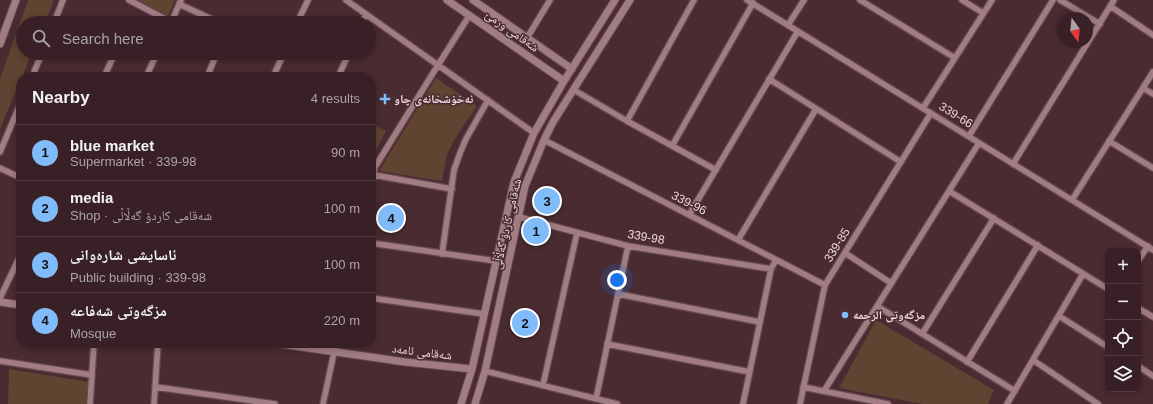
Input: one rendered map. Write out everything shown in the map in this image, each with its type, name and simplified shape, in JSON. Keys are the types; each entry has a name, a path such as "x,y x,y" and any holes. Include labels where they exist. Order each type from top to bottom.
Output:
{"street":[{"path":"0,44 16,0"},
{"path":"57,16 63,0"},
{"path":"129,0 158,16"},
{"path":"300,0 307,2 300,16"},
{"path":"346,0 366,15"},
{"name":"شەقامی ورمێ","path":"447,0 564,81"},
{"name":"شەقامی ورمێ","path":"473,0 572,69"},
{"path":"527,38 550,0"},
{"name":"شەقامی کاردۆ گەڵاڵی","path":"460,404 472,369 514,182 534,133 564,81 615,0"},
{"name":"شەقامی کاردۆ گەڵاڵی","path":"475,404 485,371 525,186 553,122 630,0"},
{"path":"627,121 694,0"},
{"path":"788,25 804,0"},
{"path":"860,0 955,58"},
{"path":"962,0 983,13"},
{"path":"923,108 992,0"},
{"path":"968,136 1053,0"},
{"path":"1060,0 1100,24"},
{"path":"1013,164 1114,0"},
{"path":"174,16 180,2 207,16"},
{"path":"672,146 750,2"},
{"name":"339-66","path":"750,2 1150,248"},
{"path":"1110,6 1153,35"},
{"path":"611,8 621,14"},
{"path":"376,162 469,16"},
{"path":"376,22 534,133"},
{"path":"689,215 798,31"},
{"path":"34,72 39,60"},
{"path":"106,72 112,60"},
{"path":"148,72 154,60"},
{"path":"209,72 214,60"},
{"path":"275,72 281,60"},
{"path":"340,72 346,60"},
{"path":"1072,200 1153,72"},
{"path":"769,79 901,162"},
{"path":"1143,88 1153,94"},
{"path":"574,90 716,170"},
{"path":"442,254 454,170 466,139 488,100"},
{"path":"738,240 816,109"},
{"name":"339-85","path":"800,404 825,285 931,113"},
{"path":"0,152 16,114"},
{"name":"339-96","path":"544,140 825,285"},
{"path":"1109,141 1153,168"},
{"path":"824,391 979,142"},
{"path":"0,168 16,176"},
{"path":"376,175 452,189"},
{"path":"949,190 1105,287"},
{"name":"339-98","path":"519,217 628,246 771,269"},
{"path":"922,334 994,218"},
{"path":"543,386 577,233"},
{"path":"376,244 496,261"},
{"path":"967,362 1038,245"},
{"path":"596,399 628,246"},
{"path":"1141,258 1150,248"},
{"path":"845,253 891,283"},
{"path":"744,404 771,269 776,260"},
{"path":"0,298 16,264"},
{"path":"1007,404 1084,274"},
{"path":"618,294 760,322"},
{"path":"376,299 484,314"},
{"path":"0,302 16,304"},
{"path":"877,306 1015,391"},
{"path":"1141,310 1153,317"},
{"path":"1059,316 1105,345"},
{"path":"607,344 750,372"},
{"path":"90,404 94,348"},
{"path":"154,404 158,348"},
{"name":"شەقامی ئامەد","path":"308,348 406,362 472,369"},
{"path":"323,404 335,348"},
{"path":"1033,360 1098,404"},
{"path":"0,361 92,375"},
{"path":"1141,368 1153,376"},
{"path":"485,371 617,404"},
{"path":"156,387 275,404"},
{"path":"804,387 888,404"}],"shaded area":[{"path":"28,0 54,0 48,16 22,16"},
{"path":"137,0 175,0 168,16"},
{"path":"16,34 16,60 29,60 24,72 16,72 16,91 0,129 0,79"},
{"path":"436,78 477,106 454,140 447,154 442,181 379,171"},
{"path":"376,126 386,131 376,150"},
{"path":"876,320 994,390 988,404 922,404 839,388"},
{"path":"9,369 89,382 88,404 8,404"}],"place":[{"name":"نەخۆشخانەی چاو","path":"385,99"},
{"name":"ئاسایشی شارەوانی","path":"547,201"},
{"name":"مزگەوتی شەفاعە","path":"391,218"},
{"name":"blue market","path":"536,231"},
{"name":"مزگەوتی الرحمە","path":"845,315"},
{"name":"media","path":"525,323"}]}
